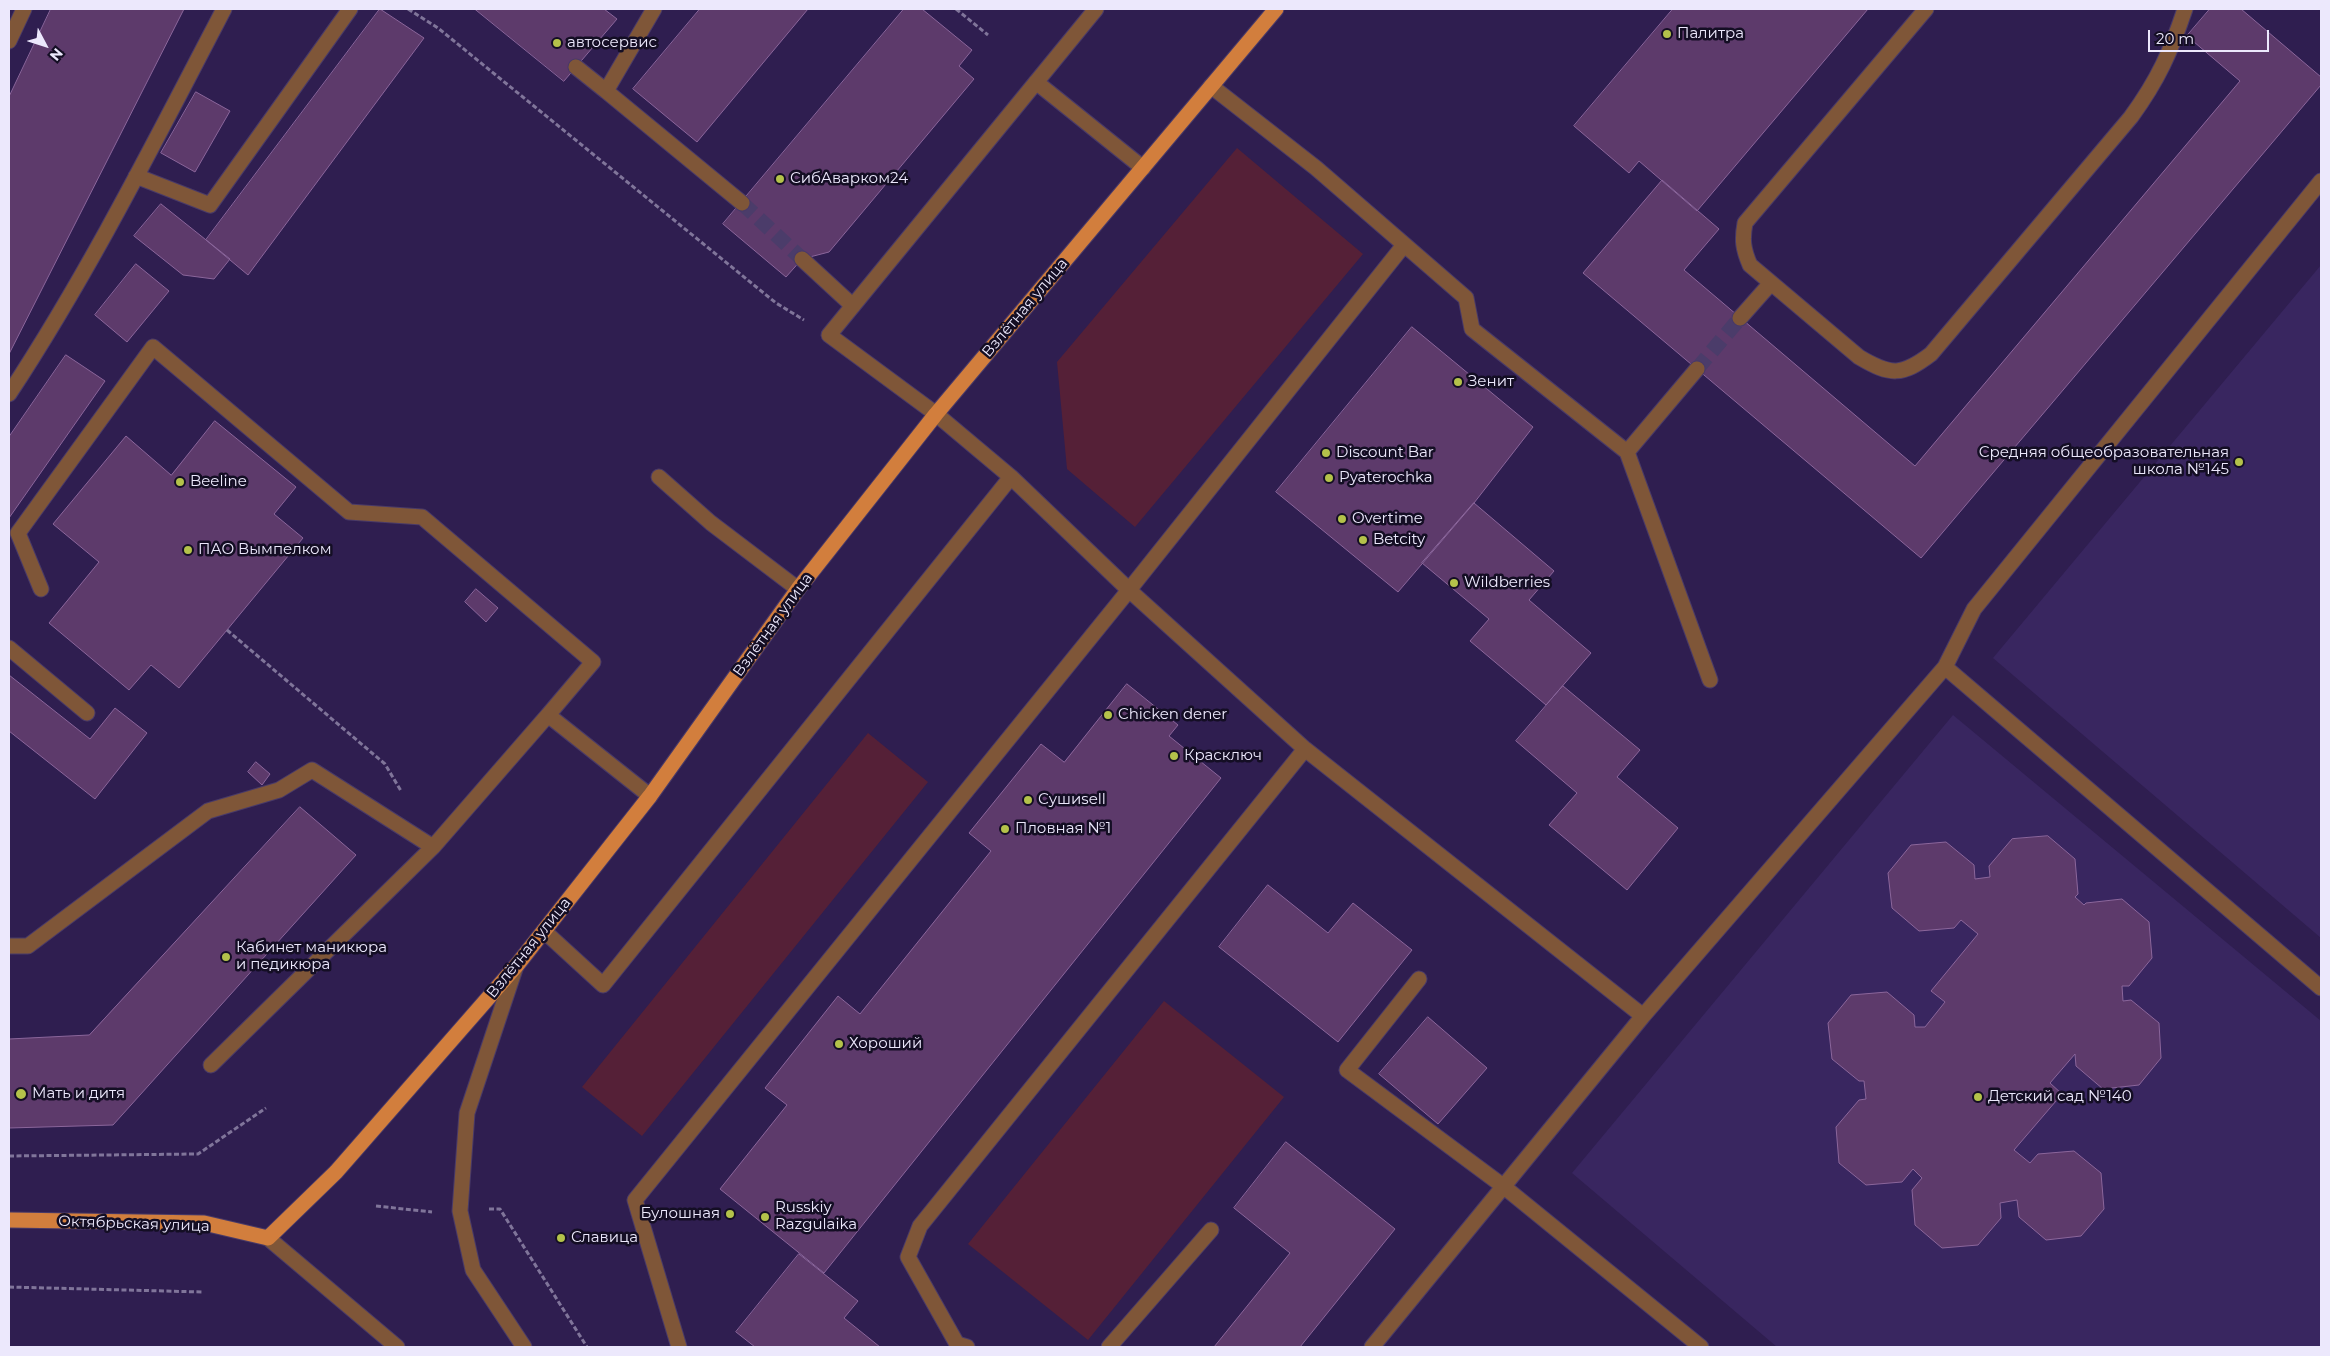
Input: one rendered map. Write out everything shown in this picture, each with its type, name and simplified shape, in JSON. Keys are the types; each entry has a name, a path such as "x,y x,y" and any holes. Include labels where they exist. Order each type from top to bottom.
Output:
{"main road":[{"name":"Взлётная улица","path":"268,1238 336,1172 517,965 650,796 798,589 936,414 1276,9"},
{"name":"Октябрьская улица","path":"9,1220 204,1223 268,1238"}],"street":[{"path":"9,41 24,9"},
{"path":"9,394 53,327 136,176 224,9"},
{"path":"136,176 210,205 350,9"},
{"path":"606,91 654,9"},
{"path":"1096,9 829,335 936,414 1011,477 1129,590 1305,749 1643,1016"},
{"path":"1926,9 1745,223 1742,248 1750,265 1860,357 1879,369 1896,371 1912,368 1931,354 2131,117 2152,88 2166,61 2185,9"},
{"path":"576,67 742,203"},
{"path":"1036,82 1143,168"},
{"path":"1211,86 1316,168 1466,298 1472,329 1627,452 1710,680"},
{"path":"1372,1347 1643,1016 1945,667 1974,609 2321,181"},
{"path":"679,1347 635,1200 1129,590 1404,245"},
{"path":"802,260 853,306"},
{"path":"1740,318 1771,283"},
{"path":"41,588 18,533 152,347 349,512 422,517 594,662 433,846 211,1065"},
{"path":"1627,452 1697,369"},
{"path":"659,477 712,523 798,589"},
{"path":"544,931 603,985 1011,477"},
{"path":"9,648 87,713"},
{"path":"1945,667 2321,988"},
{"path":"548,715 650,796"},
{"path":"959,1346 908,1257 920,1226 1305,749"},
{"path":"9,946 28,946 208,811 279,790 312,770 433,846"},
{"path":"517,965 468,1114 460,1211 473,1270 524,1347"},
{"path":"1418,979 1347,1070 1504,1186 1701,1347"},
{"path":"1109,1347 1211,1230"},
{"name":"Октябрьская улица","path":"268,1238 397,1347"}],"path":[{"path":"408,9 438,28 776,303 829,335"},
{"path":"956,9 988,35"},
{"path":"226,630 385,764 404,797"},
{"path":"9,1156 198,1154 266,1108"},
{"path":"376,1206 440,1213"},
{"path":"500,1209 587,1347"},
{"path":"9,1287 202,1292"}],"shaded area":[{"path":"1237,148 1363,254 1135,527 1067,469 1057,362"},
{"name":"Средняя общеобразовательная школа №145","path":"2321,265 2321,938 1993,658"},
{"name":"Детский сад №140","path":"1953,715 2321,1021 2321,1347 1777,1347 1572,1173"},
{"path":"868,733 928,782 642,1136 582,1087"},
{"path":"1164,1001 1284,1097 1088,1340 968,1244"}],"building":[{"path":"51,9 184,9 9,354 9,97"},
{"path":"380,9 424,38 248,275 206,240"},
{"name":"автосервис","path":"475,9 604,9 617,19 564,81"},
{"path":"700,9 808,9 697,142 633,89"},
{"path":"904,9 922,9 972,50 959,66 974,79 829,252 802,259 786,277 723,224"},
{"path":"1673,9 1868,9 1697,211 1639,161 1629,173 1574,126"},
{"path":"2210,9 2241,9 2321,77 2321,85 1921,558 1583,273 1662,180 1719,229 1684,270 1915,466 2240,81 2187,36"},
{"path":"196,92 230,111 195,172 161,153"},
{"path":"161,204 230,259 214,279 183,275 134,236"},
{"path":"136,264 169,291 127,342 95,315"},
{"path":"1412,327 1533,427 1474,503 1398,592 1276,492"},
{"path":"66,355 105,381 9,518 9,437"},
{"name":"ПАО Вымпелком","path":"215,421 296,487 274,514 303,538 179,688 151,665 129,690 49,623 99,562 53,524 126,436 171,475"},
{"path":"1474,503 1554,571 1529,600 1591,653 1546,705 1470,641 1489,619 1422,563"},
{"path":"476,589 498,608 486,622 465,602"},
{"path":"9,675 90,739 115,708 147,733 95,799 9,731"},
{"path":"1127,684 1178,725 1169,736 1221,778 824,1273 720,1189 787,1105 765,1088 838,996 860,1014 991,851 969,833 1041,744 1064,762"},
{"path":"1563,686 1640,750 1617,777 1678,828 1627,890 1549,825 1577,793 1516,741"},
{"path":"256,762 270,774 262,785 248,772"},
{"path":"300,807 356,855 113,1125 9,1128 9,1039 89,1035"},
{"path":"2048,836 2075,859 2078,894 2075,897 2084,905 2086,903 2122,899 2149,922 2152,958 2129,986 2122,986 2123,1001 2131,1000 2159,1023 2161,1058 2139,1085 2103,1089 2076,1066 2075,1054 2050,1083 2062,1094 2014,1150 2030,1163 2038,1154 2074,1151 2101,1173 2104,1209 2081,1236 2046,1240 2019,1217 2017,1200 2000,1203 2001,1218 1978,1245 1942,1248 1915,1225 1912,1190 1922,1178 1913,1169 1902,1182 1866,1185 1839,1163 1836,1127 1859,1100 1866,1099 1864,1081 1859,1081 1832,1059 1828,1023 1851,995 1887,992 1914,1015 1915,1027 1925,1027 1945,1002 1931,991 1978,934 1961,920 1954,928 1919,931 1892,908 1888,873 1911,845 1946,842 1974,865 1975,879 1990,877 1989,866 2012,839"},
{"path":"1268,885 1328,933 1353,903 1412,950 1338,1042 1219,947"},
{"path":"1428,1017 1487,1068 1438,1124 1379,1074"},
{"path":"1286,1142 1395,1229 1300,1347 1214,1347 1290,1253 1234,1208"},
{"path":"799,1254 858,1301 844,1318 880,1347 755,1347 736,1332"}],"tunnel":[{"path":"742,203 802,259"},
{"path":"1697,369 1740,318"}],"place":[{"name":"Палитра","path":"1667,34"},
{"name":"автосервис","path":"557,43"},
{"name":"СибАварком24","path":"780,179"},
{"name":"Зенит","path":"1458,382"},
{"name":"Discount Bar","path":"1326,453"},
{"name":"Средняя общеобразовательная школа №145","path":"2239,462"},
{"name":"Pyaterochka","path":"1329,478"},
{"name":"Beeline","path":"180,482"},
{"name":"Overtime","path":"1342,519"},
{"name":"Betcity","path":"1363,540"},
{"name":"ПАО Вымпелком","path":"188,550"},
{"name":"Wildberries","path":"1454,583"},
{"name":"Chicken dener","path":"1108,715"},
{"name":"Красключ","path":"1174,756"},
{"name":"Сушиsell","path":"1028,800"},
{"name":"Пловная №1","path":"1005,829"},
{"name":"Кабинет маникюра и педикюра","path":"226,957"},
{"name":"Хороший","path":"839,1044"},
{"name":"Мать и дитя","path":"21,1094"},
{"name":"Детский сад №140","path":"1978,1097"},
{"name":"Булошная","path":"730,1214"},
{"name":"Russkiy Razgulaika","path":"765,1217"},
{"name":"Славица","path":"561,1238"}]}
